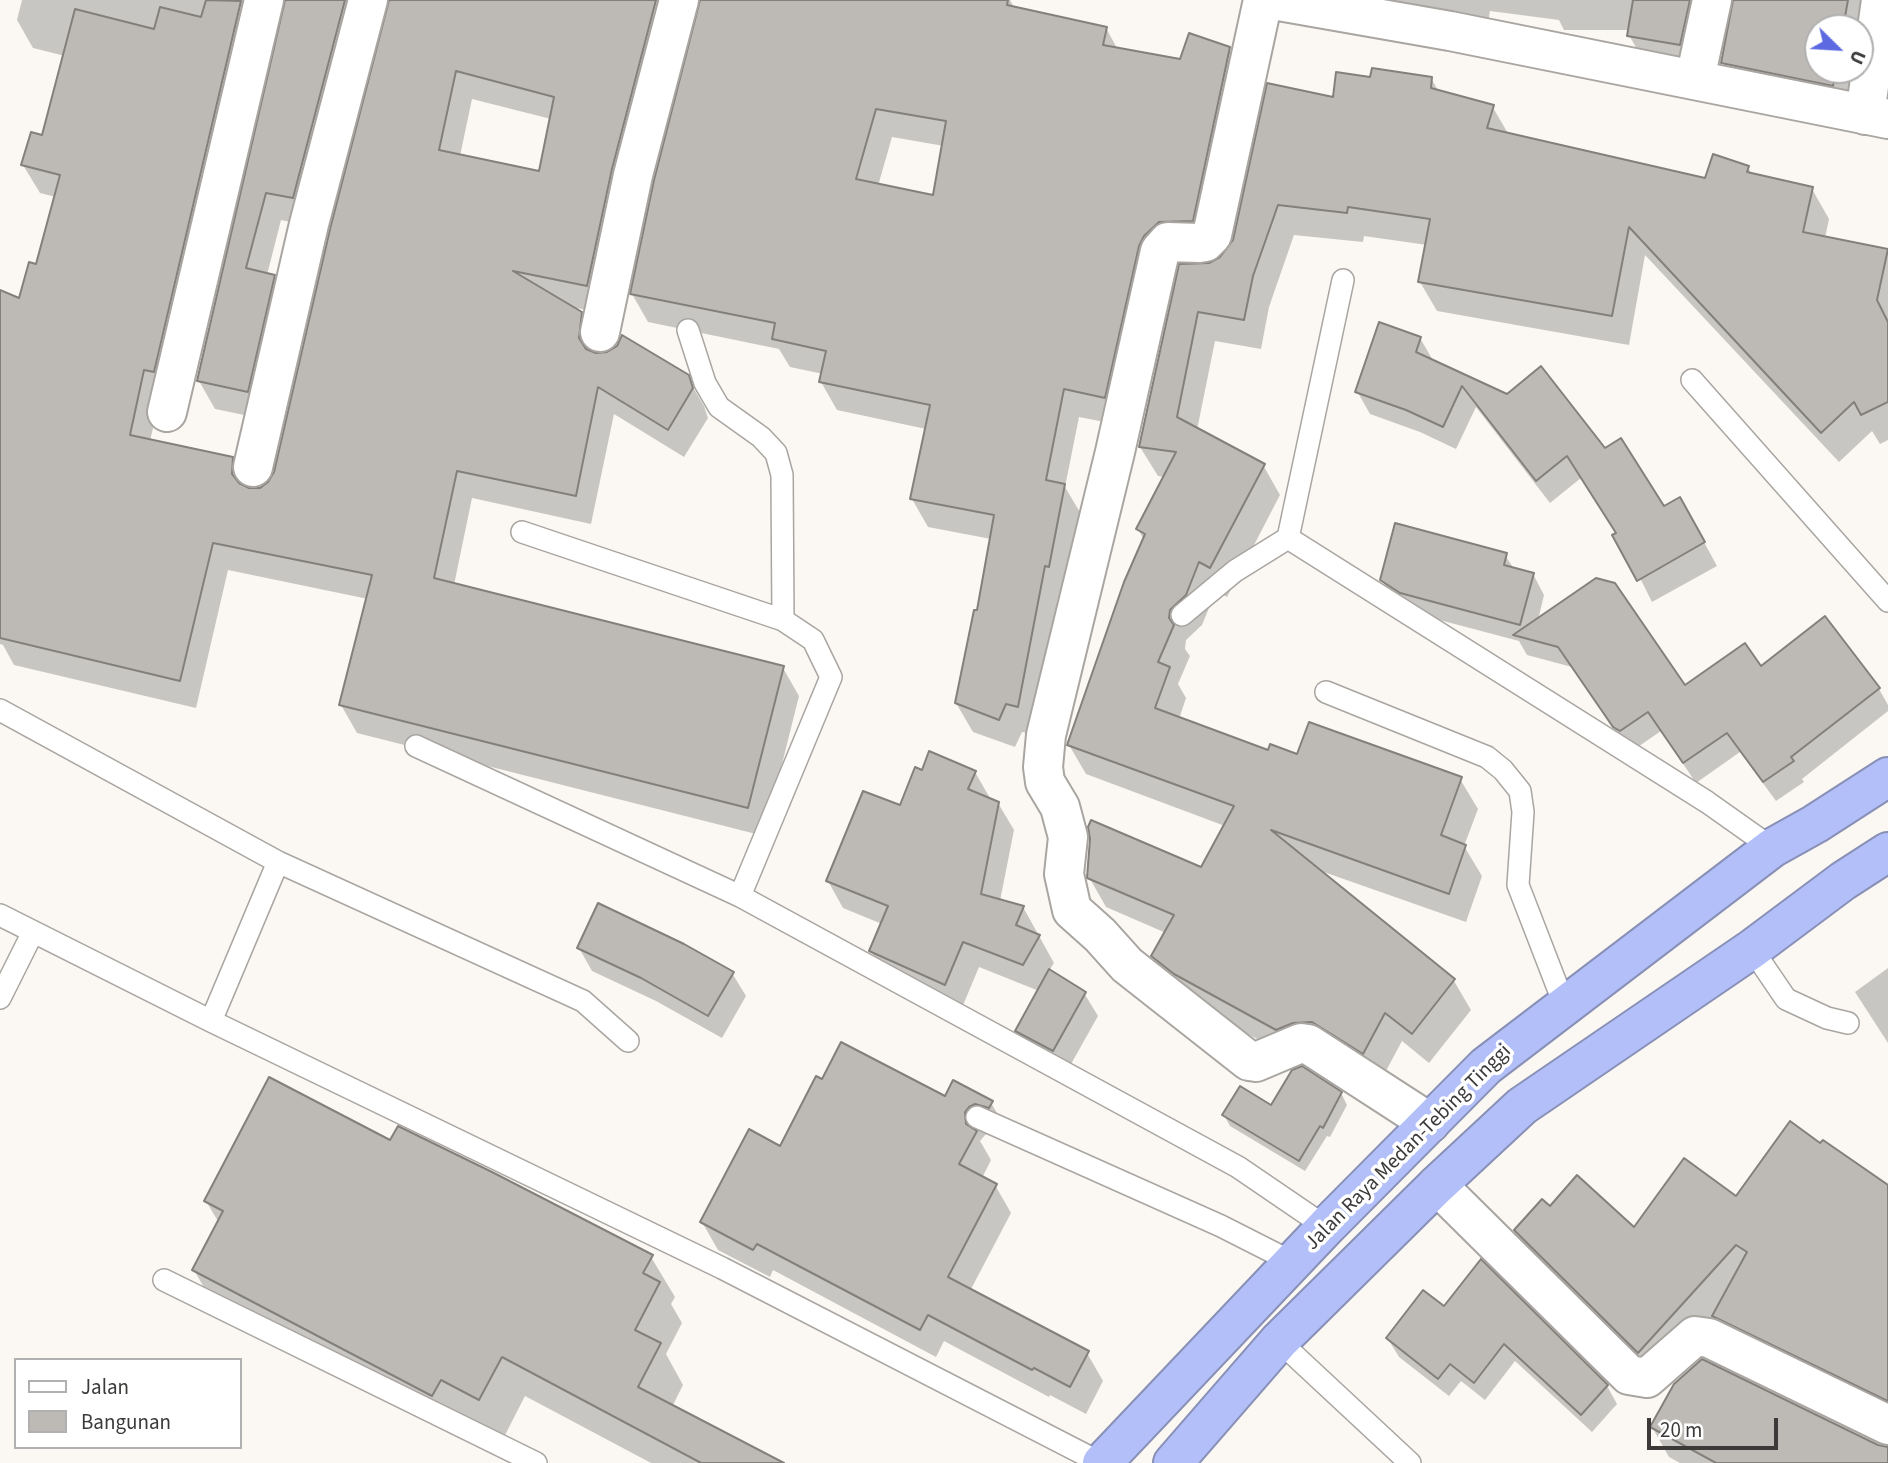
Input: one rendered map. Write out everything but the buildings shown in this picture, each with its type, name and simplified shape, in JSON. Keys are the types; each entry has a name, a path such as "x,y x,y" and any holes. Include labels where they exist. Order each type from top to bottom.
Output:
{"highway":[{"name":"Jalan Raya Medan-Tebing Tinggi","path":"1101,1463 1326,1227 1486,1066 1772,848 1888,777"},
{"path":"1173,1463 1279,1341 1521,1106 1752,949 1843,881 1888,852"}],"street":[{"path":"167,412 264,0"},
{"path":"253,467 309,224 368,0"},
{"path":"600,332 633,175 679,0"},
{"path":"1263,0 1212,235 1205,242 1199,243 1168,242 1160,251 1115,452 1046,735 1043,767 1045,782 1060,807 1068,837 1064,874 1072,910 1100,935 1126,965 1249,1061 1256,1062 1301,1043 1308,1044 1430,1123"},
{"path":"1273,0 1450,31 1876,117 1881,0"},
{"path":"1695,79 1712,0"},
{"path":"1437,1185 1629,1375 1647,1378 1695,1336 1709,1338 1888,1425"}],"lane":[{"path":"1182,615 1235,571 1288,537 1343,280"},
{"path":"688,330 705,383 719,407 761,437 776,453 782,475 783,620"},
{"path":"1692,380 1888,601"},
{"path":"522,532 783,620 813,639 831,677 740,896"},
{"path":"1288,537 1707,802 1772,848"},
{"path":"1326,692 1487,757 1503,770 1520,791 1523,812 1518,885 1564,1004"},
{"path":"0,710 278,862 583,1001 628,1041"},
{"path":"416,746 740,896 1238,1167 1326,1227"},
{"path":"211,1021 278,862"},
{"path":"0,915 211,1021 722,1268 1101,1463"},
{"path":"0,998 33,932"},
{"path":"1752,949 1786,999 1827,1018 1848,1023"},
{"path":"977,1118 1221,1226 1294,1263"},
{"path":"164,1280 536,1463"},
{"path":"1279,1341 1410,1463"}]}
